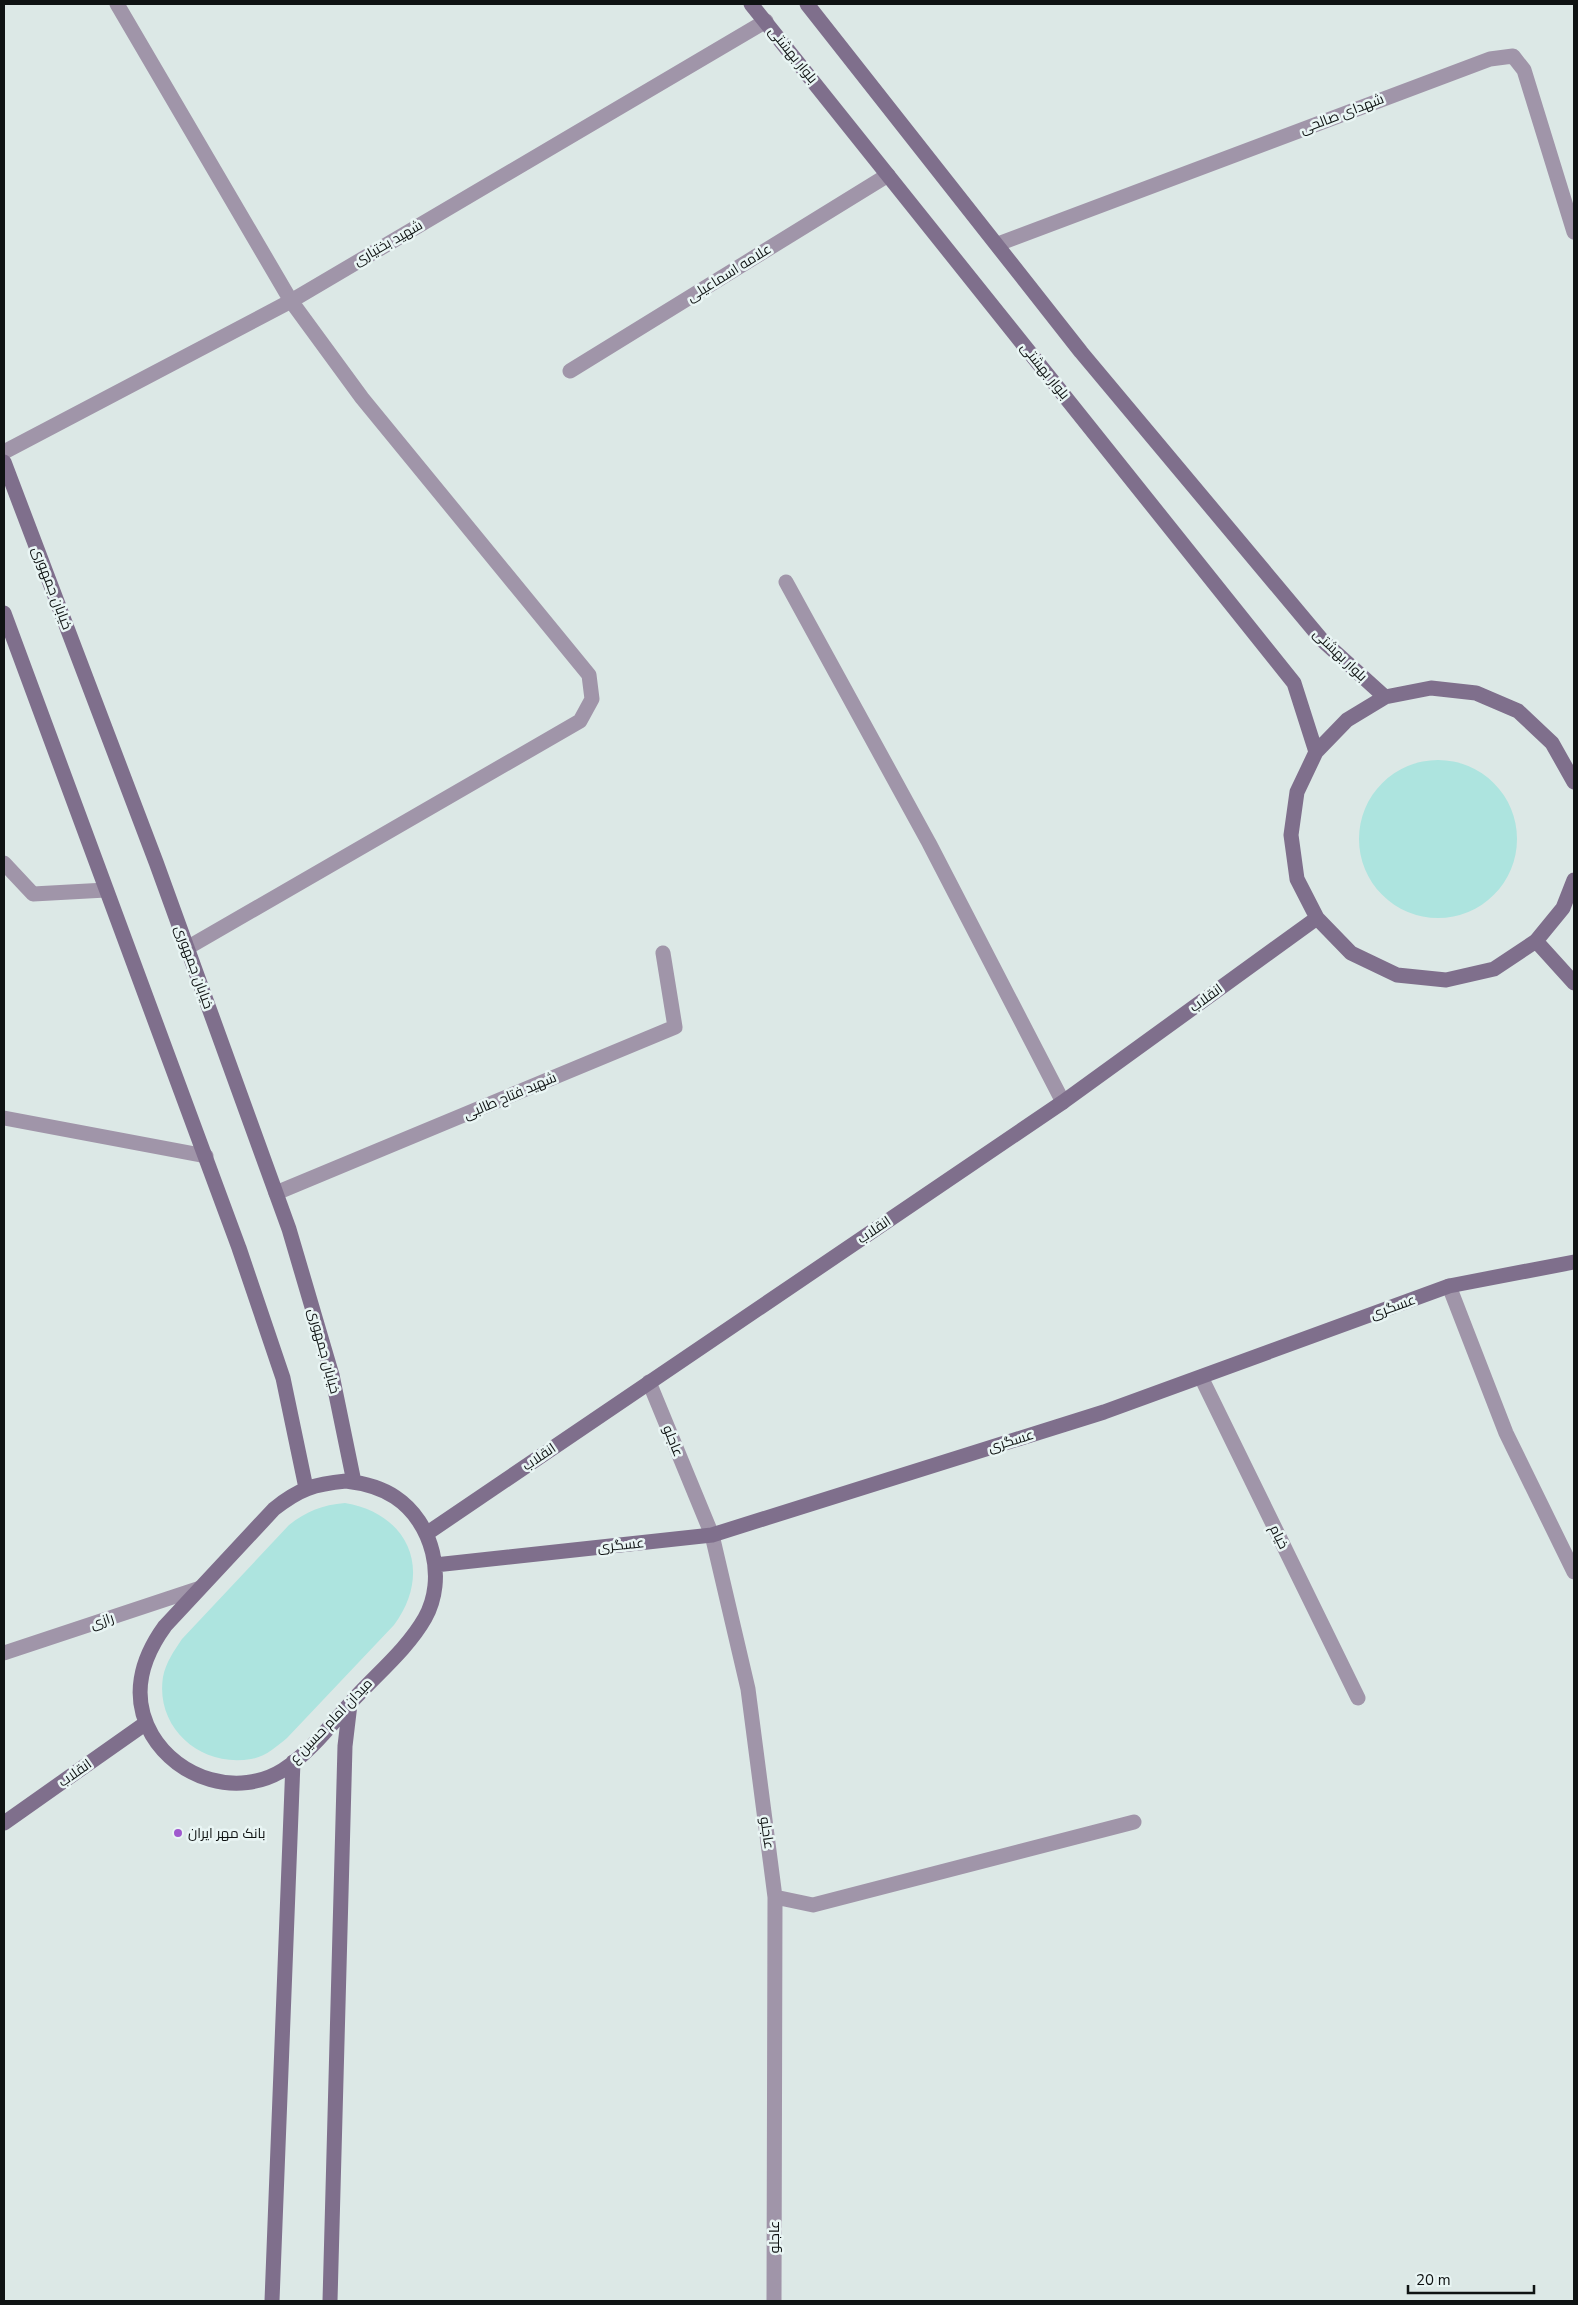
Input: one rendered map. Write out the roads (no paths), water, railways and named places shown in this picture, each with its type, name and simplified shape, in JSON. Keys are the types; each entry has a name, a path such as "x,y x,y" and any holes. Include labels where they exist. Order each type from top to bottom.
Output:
{"main road":[{"name":"بلوار بهشتی","path":"751,4 1294,683 1316,752"},
{"name":"بلوار بهشتی","path":"807,4 998,244 1081,352 1322,640 1385,697"},
{"name":"خیابان جمهوری","path":"4,462 187,948 289,1229 332,1375 354,1482"},
{"path":"4,613 206,1156 283,1378 306,1488"},
{"path":"1574,782 1552,743 1518,712 1476,693 1431,688 1385,697 1347,720 1316,752 1297,792 1291,835 1298,879 1316,918 1351,953 1397,975 1446,980 1494,969 1536,941 1563,908 1574,880"},
{"name":"انقلاب","path":"426,1534 1063,1102 1316,918"},
{"path":"1536,941 1574,983"},
{"name":"عسگری","path":"435,1565 712,1535 1104,1412 1449,1286 1574,1262"},
{"name":"میدان امام حسین ع","path":"354,1482 372,1486 396,1498 415,1516 426,1534 435,1565 434,1593 426,1618 411,1639 350,1704 293,1762 282,1770 257,1781 230,1784 204,1778 180,1767 160,1748 146,1722 140,1699 142,1672 150,1646 165,1626 274,1509 294,1494 319,1483 354,1482"},
{"path":"330,2301 345,1746 350,1704"},
{"name":"انقلاب","path":"4,1823 146,1722"},
{"path":"272,2301 293,1762"}],"street":[{"path":"116,4 290,301 362,398 589,675 592,699 580,721 187,948"},
{"name":"شهید بختیاری","path":"4,452 290,301 766,21"},
{"name":"شهدای صالحی","path":"998,244 1490,59 1513,56 1524,70 1574,232"},
{"name":"علامه اسماعیلی","path":"570,371 888,175"},
{"path":"786,582 928,843 1063,1102"},
{"path":"4,863 33,894 106,890"},
{"name":"شهید فتاح طالبی","path":"276,1193 675,1027 664,953"},
{"path":"4,1118 206,1156"},
{"path":"1449,1286 1506,1433 1574,1572"},
{"name":"خیام","path":"1201,1377 1358,1698"},
{"name":"عاجلو","path":"649,1382 712,1535 748,1689 776,1897 774,2301"},
{"name":"رازی","path":"4,1653 200,1588"},
{"path":"776,1897 813,1905 1134,1822"}],"place":[{"name":"بانک مهر ایران","path":"178,1833"}]}
